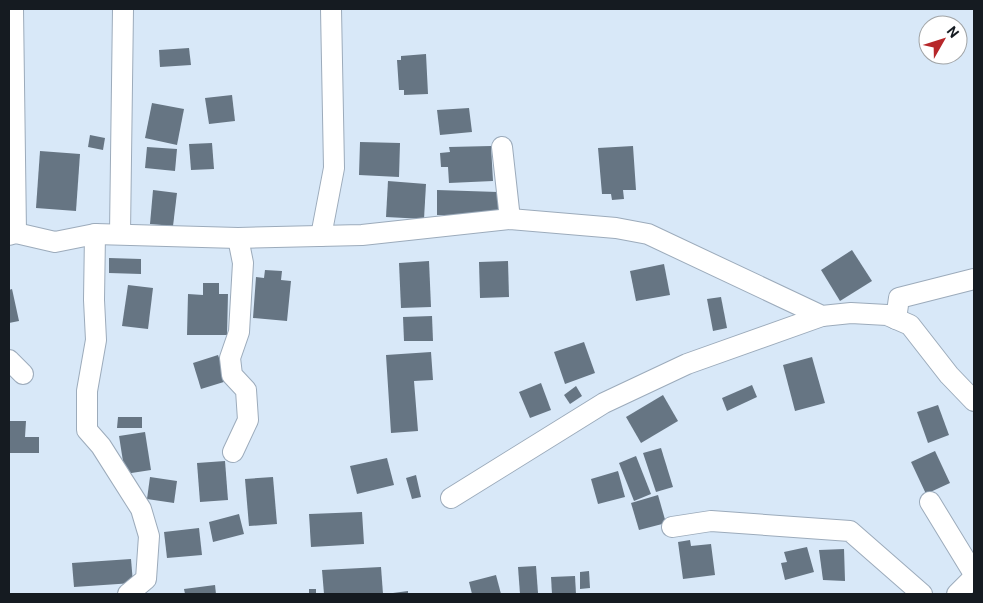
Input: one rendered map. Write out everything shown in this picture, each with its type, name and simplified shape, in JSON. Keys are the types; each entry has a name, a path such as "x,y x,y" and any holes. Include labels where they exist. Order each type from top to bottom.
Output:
{"street":[{"path":"13,9 12,234 55,242 95,234 120,233 238,238 362,235 510,219 616,228 648,234 822,316"},
{"path":"120,233 123,9"},
{"path":"321,236 334,168 331,9"},
{"path":"502,147 510,219"},
{"path":"95,234 94,300 96,340 87,391 87,430 100,446 141,509 149,536 146,579 128,594"},
{"path":"233,452 248,420 246,390 232,375 230,358 239,332 243,264 238,238"},
{"path":"896,319 899,298 974,279"},
{"path":"451,498 604,403 687,364 822,316 851,313 887,315 910,325 949,374 974,401"},
{"path":"9,360 23,374"},
{"path":"930,502 974,575 957,594"},
{"path":"672,527 711,521 850,531 922,594"}],"building":[{"path":"189,48 191,65 160,67 159,50"},
{"path":"426,54 428,94 404,95 404,90 399,90 397,60 401,60 401,56"},
{"path":"232,95 235,121 209,124 205,98"},
{"path":"152,103 184,109 177,145 145,138"},
{"path":"469,108 472,132 440,135 437,110"},
{"path":"90,135 105,138 103,150 88,147"},
{"path":"360,142 400,143 399,177 359,175"},
{"path":"212,143 214,169 191,170 189,144"},
{"path":"491,146 493,181 449,183 448,167 441,167 440,153 450,152 449,147"},
{"path":"633,146 636,190 623,190 624,199 612,200 611,194 602,194 598,148"},
{"path":"147,147 177,149 175,171 145,168"},
{"path":"40,151 80,154 76,211 36,208"},
{"path":"388,181 426,184 424,219 386,217"},
{"path":"153,190 177,193 173,226 150,224"},
{"path":"437,190 498,192 498,216 437,215"},
{"path":"852,250 872,281 840,301 821,270"},
{"path":"109,258 141,259 141,274 109,273"},
{"path":"429,261 431,307 401,308 399,263"},
{"path":"508,261 509,297 480,298 479,262"},
{"path":"664,264 670,295 636,301 630,271"},
{"path":"265,270 282,271 281,280 291,281 287,321 253,318 256,277 264,278"},
{"path":"203,283 219,283 219,294 228,294 227,335 187,335 188,294 203,295"},
{"path":"128,285 153,288 148,329 122,326"},
{"path":"12,289 19,321 9,323 9,290"},
{"path":"721,297 727,328 713,331 707,299"},
{"path":"432,316 433,341 404,341 403,317"},
{"path":"584,342 595,373 565,384 554,352"},
{"path":"431,352 433,380 414,381 418,431 391,433 386,355"},
{"path":"218,355 227,381 201,389 193,363"},
{"path":"812,357 825,403 795,411 783,365"},
{"path":"541,383 551,410 530,418 519,392"},
{"path":"752,385 757,397 727,411 722,398"},
{"path":"576,386 582,396 570,404 564,395"},
{"path":"663,395 678,421 641,443 626,417"},
{"path":"938,405 949,435 928,443 917,412"},
{"path":"118,417 142,417 142,428 117,428"},
{"path":"9,421 26,421 25,437 39,437 39,453 9,453"},
{"path":"145,432 151,470 125,474 119,436"},
{"path":"661,448 673,487 656,492 643,453"},
{"path":"935,451 950,483 926,494 911,462"},
{"path":"636,456 651,494 634,501 619,463"},
{"path":"387,458 394,485 357,494 350,466"},
{"path":"225,461 228,500 200,502 197,463"},
{"path":"618,471 625,497 598,504 591,479"},
{"path":"416,475 421,497 412,499 406,478"},
{"path":"150,477 177,481 174,503 147,499"},
{"path":"273,477 277,524 249,526 245,479"},
{"path":"658,495 666,523 639,530 631,503"},
{"path":"362,512 364,544 311,547 309,514"},
{"path":"239,514 244,534 213,542 209,522"},
{"path":"199,528 202,555 167,558 164,532"},
{"path":"690,540 691,546 711,544 715,575 683,579 678,542"},
{"path":"807,547 814,572 785,580 781,563 787,562 784,552"},
{"path":"844,549 845,581 823,580 819,550"},
{"path":"131,559 133,583 74,587 72,563"},
{"path":"536,566 538,593 520,594 518,567"},
{"path":"381,567 383,594 324,594 322,570"},
{"path":"589,571 590,588 580,589 580,572"},
{"path":"496,575 501,594 472,594 469,582"},
{"path":"575,576 576,594 552,594 551,577"},
{"path":"215,585 216,594 185,594 184,589"},
{"path":"309,589 316,589 316,594 309,594"},
{"path":"408,591 408,594 393,594 393,593"}]}
